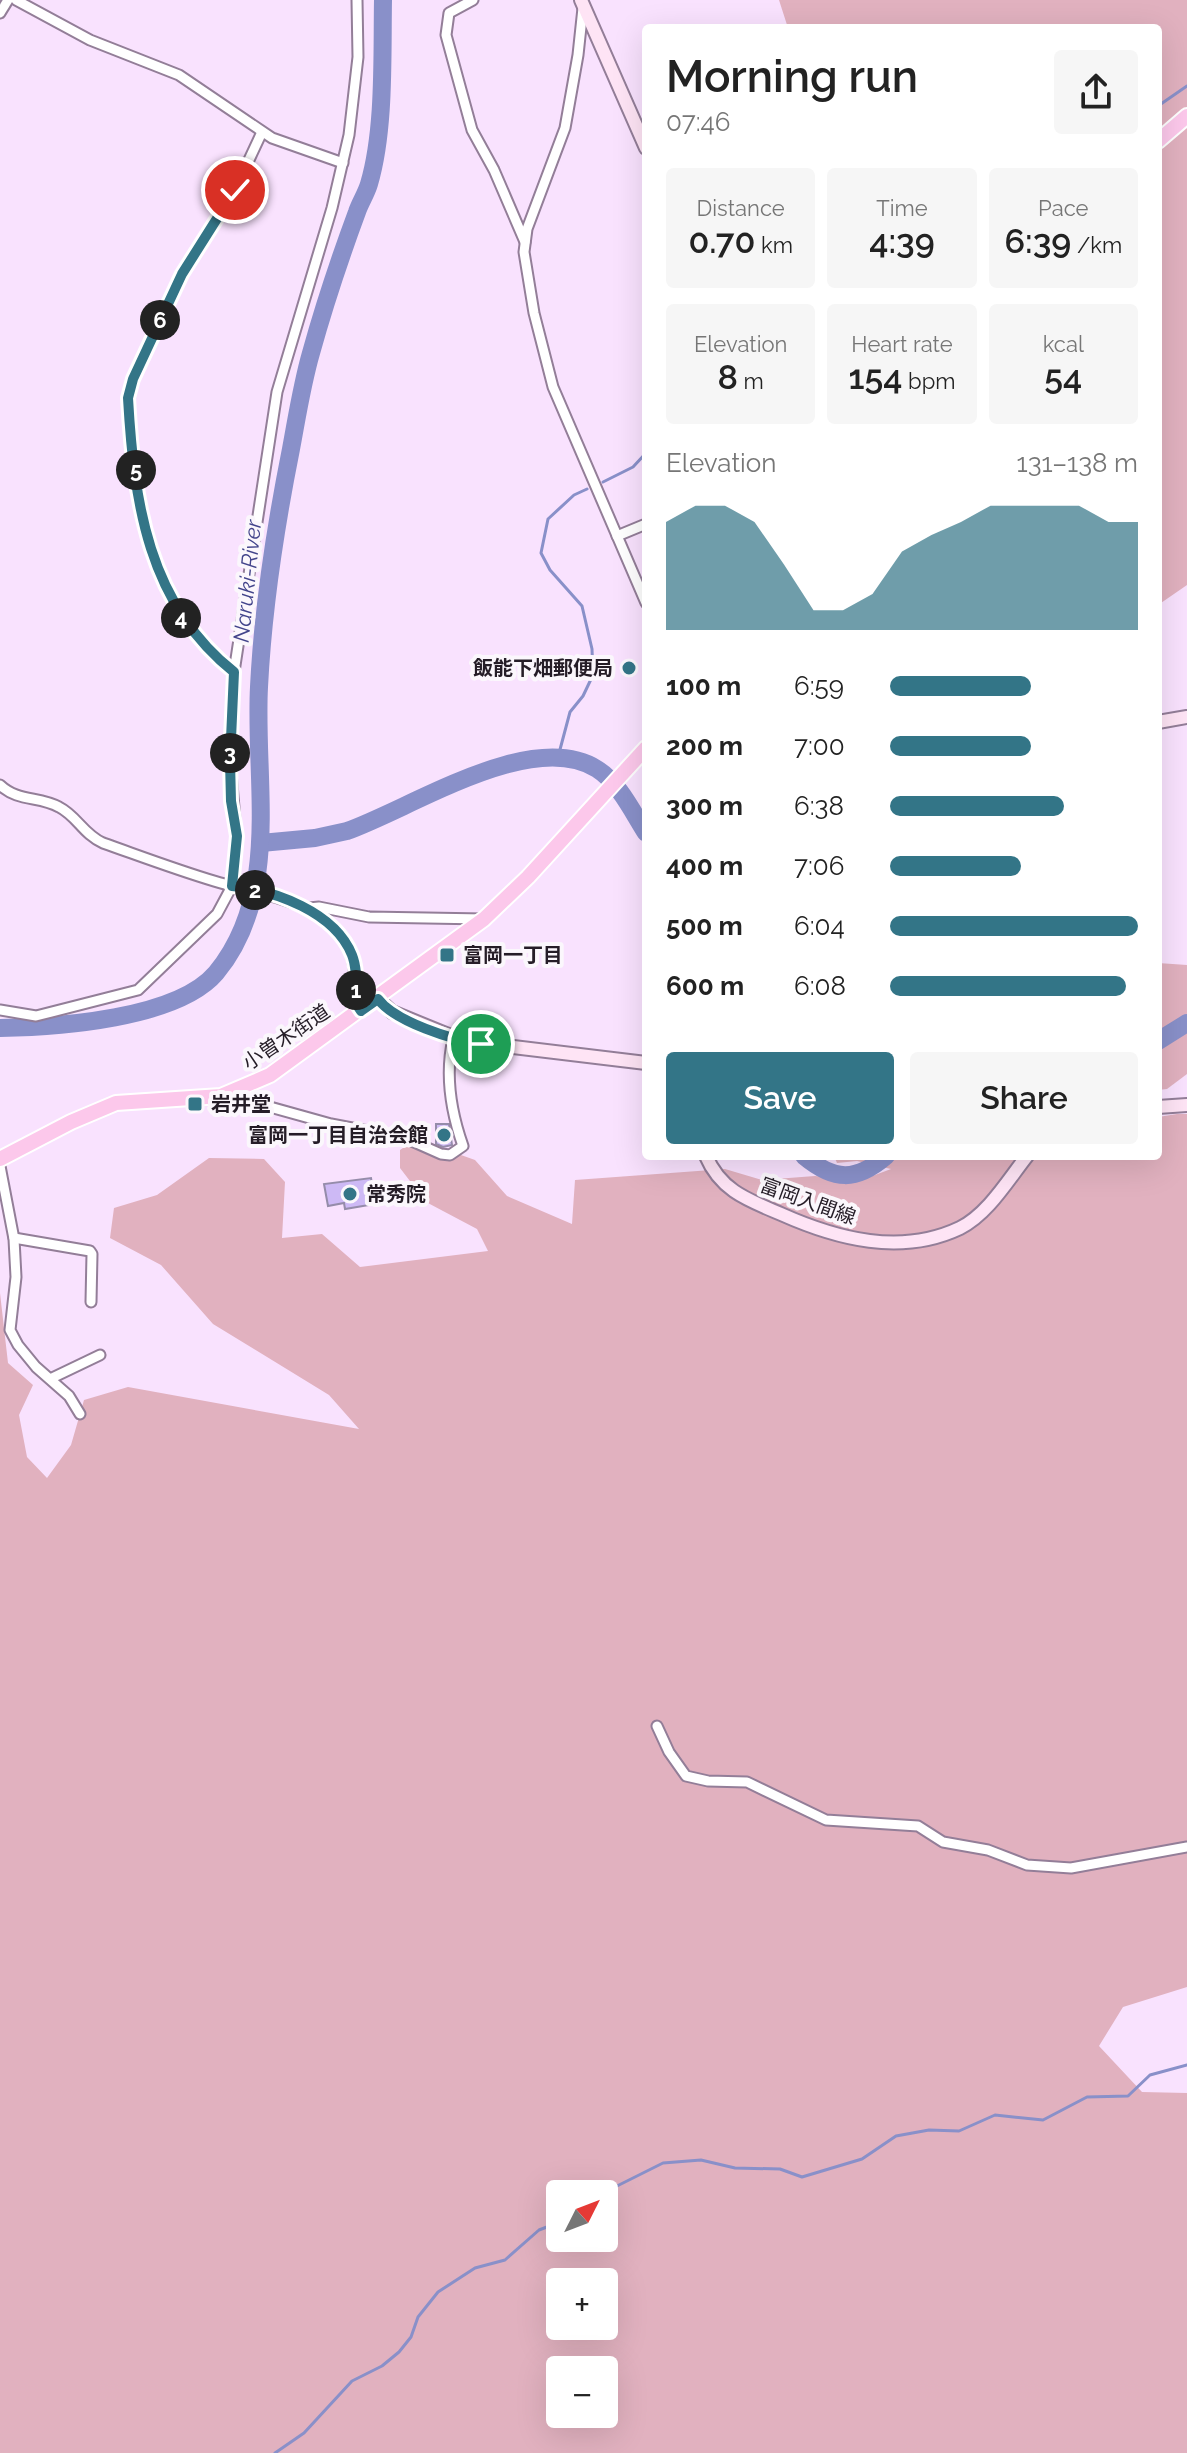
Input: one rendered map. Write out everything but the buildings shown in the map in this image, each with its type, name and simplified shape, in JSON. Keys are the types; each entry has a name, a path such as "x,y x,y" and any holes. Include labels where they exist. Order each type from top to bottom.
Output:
{"main road":[{"path":"582,2 642,139"},
{"path":"1162,138 1187,116"},
{"path":"1162,721 1187,717"},
{"name":"小曽木街道","path":"0,1159 92,1111 116,1103 210,1097 235,1092 270,1075 484,919 528,877 642,754"},
{"path":"378,999 392,1012 453,1039 642,1063"},
{"path":"1162,1107 1187,1105"},
{"name":"富岡入間線","path":"708,1160 719,1180 738,1195 826,1233 862,1241 890,1242 935,1237 963,1226 988,1204 1024,1160"}],"street":[{"path":"0,13 8,0"},
{"path":"16,0 90,40 179,75 262,132 282,142 343,163"},
{"path":"0,1010 36,1016 138,990 217,914 232,886 237,836 231,801 230,761 234,672 277,392 343,163 357,68 357,0"},
{"path":"473,0 449,13 446,35 472,130 494,170 525,243"},
{"path":"582,2 578,55 565,128 527,229 525,243 534,313 553,387 642,594"},
{"path":"234,672 207,651 182,620 157,570 143,528 128,398 133,379 177,284 235,190 262,132"},
{"path":"617,536 642,526"},
{"path":"0,785 18,797 62,808 87,834 103,843 309,908 319,907 369,917 484,919"},
{"path":"309,908 349,948 355,963 357,1005 361,1011"},
{"path":"235,1092 241,1099 331,1124 405,1138 450,1155 463,1146 451,1113 450,1051 453,1039"},
{"path":"0,1166 14,1238 16,1277 10,1330 36,1367 69,1396 80,1414"},
{"path":"14,1238 90,1251 91,1302"},
{"path":"52,1378 100,1355"},
{"path":"657,1726 669,1752 686,1776 708,1781 747,1782 826,1820 918,1826 943,1842 988,1850 1027,1865 1071,1868 1187,1847"}],"shaded area":[{"path":"779,0 1187,0 1187,585 1162,602 1162,24 787,24"},
{"path":"1162,963 1187,965 1187,1074 1162,1090"},
{"path":"1187,1114 1187,1987 1123,2007 1099,2046 1142,2092 1187,2093 1187,2453 0,2453 0,1293 8,1363 33,1385 19,1415 27,1457 47,1478 71,1445 84,1400 128,1387 359,1429 329,1395 213,1324 161,1265 110,1238 114,1208 157,1195 209,1158 264,1159 285,1182 282,1238 322,1234 360,1267 488,1251 477,1229 426,1202 400,1168 400,1150 416,1139 475,1160 507,1196 572,1224 575,1180 725,1169 762,1180 815,1176 859,1181 891,1169 857,1161 837,1163 836,1160 1162,1160 1162,1116"}],"waterway":[{"name":"Naruki-River","path":"0,1028 83,1022 146,1010 174,1001 198,989 216,973 237,942 250,908 260,836 259,687 270,568 308,365 332,282 368,188 374,163 382,93 383,0"},
{"path":"1162,103 1187,86"},
{"path":"603,482 633,467 642,457"},
{"path":"558,757 570,712 583,696 593,675 592,649 582,606 550,570 541,553 548,519 574,495 587,489"},
{"name":"Naruki-River","path":"261,843 315,838 347,831 472,776 540,758 570,759 597,769 618,790 642,826"},
{"path":"1162,1039 1187,1023"},
{"name":"Naruki-River","path":"810,1160 825,1170 845,1175 865,1170 880,1160"},
{"path":"618,2186 663,2163 701,2160 735,2168 780,2169 802,2177 862,2159 896,2136 929,2130 959,2131 995,2115 1043,2120 1087,2097 1128,2096 1150,2075 1187,2065"},
{"path":"275,2453 304,2433 352,2381 382,2366 399,2352 411,2337 418,2317 438,2292 475,2268 505,2260 546,2227"}],"place":[{"name":"飯能下畑郵便局","path":"629,668"},
{"name":"富岡一丁目","path":"447,955"},
{"name":"岩井堂","path":"195,1104"},
{"name":"富岡一丁目自治会館","path":"444,1135"},
{"name":"常秀院","path":"350,1194"}],"route":[{"path":"235,190 182,274 133,379 128,398 143,528 157,570 182,620 207,651 234,672 230,761 231,801 237,836 232,886 289,900 309,908 321,918 345,942 353,957 357,1005 361,1011 378,999 392,1012 453,1039 481,1044"}]}
